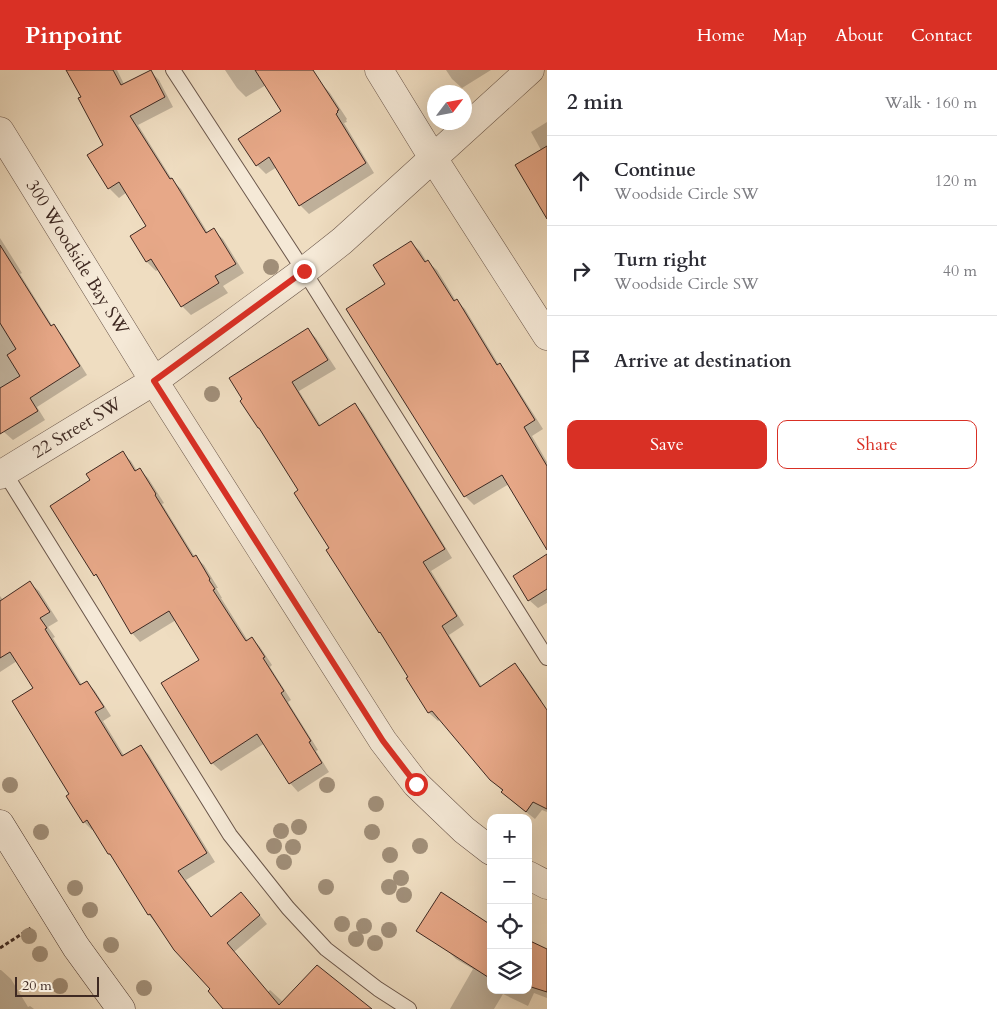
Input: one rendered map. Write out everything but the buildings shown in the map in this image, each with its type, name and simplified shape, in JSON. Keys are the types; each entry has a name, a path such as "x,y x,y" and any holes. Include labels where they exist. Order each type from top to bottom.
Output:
{"street":[{"path":"379,70 547,336"},
{"name":"22 Street SW","path":"1,471 154,381 304,271 342,241 530,70"},
{"name":"300 Woodside Bay SW","path":"0,131 154,381 383,741 416,784 464,830 487,848"},
{"path":"0,824 76,947 121,1009"},
{"path":"532,877 547,885"}],"lane":[{"path":"174,70 304,271 547,658"},
{"path":"1,471 230,834 288,908 326,949 378,989 409,1009"}],"path":[{"path":"0,948 56,913"}],"route":[{"path":"304,271 154,381 383,741 416,784"}]}
